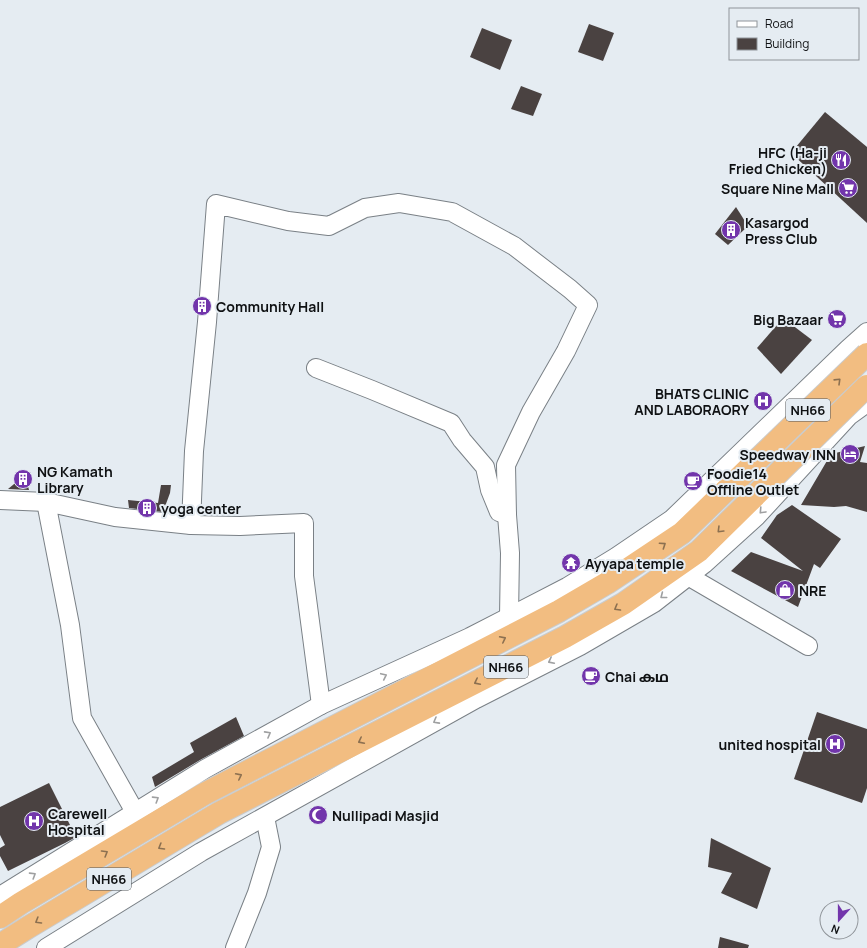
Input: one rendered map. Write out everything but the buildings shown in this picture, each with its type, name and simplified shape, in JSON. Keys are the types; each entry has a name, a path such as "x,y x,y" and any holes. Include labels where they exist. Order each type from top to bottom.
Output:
{"highway":[{"name":"NH66","path":"0,917 204,794 558,611 607,583 682,533 867,354"},
{"name":"NH66","path":"0,945 219,813 565,637 624,604 699,551 867,386"}],"street":[{"path":"191,524 194,451 207,322 216,204 288,221 329,226 365,208 399,203 452,212 514,246 570,289 588,306 566,351 531,412 506,465 507,515 510,553 508,617"},
{"path":"0,896 205,769 320,705 462,641 567,586 610,560 672,519 867,332"},
{"path":"316,368 451,423 462,440 484,467 490,490 499,512 507,515"},
{"path":"46,948 201,852 476,699 580,646 654,603 704,564 757,516 849,416 867,403"},
{"path":"849,416 867,422"},
{"path":"0,500 46,502 115,517 191,524 240,526 304,523 304,576 320,705"},
{"path":"46,502 70,625 82,718 135,812"},
{"path":"688,576 808,646"},
{"path":"235,948 257,893 271,847 265,816"}],"place":[{"name":"HFC (Ha-ji Fried Chicken)","path":"841,160"},
{"name":"Square Nine Mall","path":"848,188"},
{"name":"Kasargod Press Club","path":"731,230"},
{"name":"Community Hall","path":"202,306"},
{"name":"Big Bazaar","path":"837,319"},
{"name":"BHATS CLINIC AND LABORAORY","path":"763,401"},
{"name":"Speedway INN","path":"850,454"},
{"name":"NG Kamath Library","path":"23,479"},
{"name":"Foodie14 Offline Outlet","path":"693,481"},
{"name":"yoga center","path":"147,508"},
{"name":"Ayyapa temple","path":"571,563"},
{"name":"NRE","path":"785,590"},
{"name":"Chai കഥ","path":"591,676"},
{"name":"united hospital","path":"835,744"},
{"name":"Nullipadi Masjid","path":"318,815"},
{"name":"Carewell Hospital","path":"34,821"}]}
